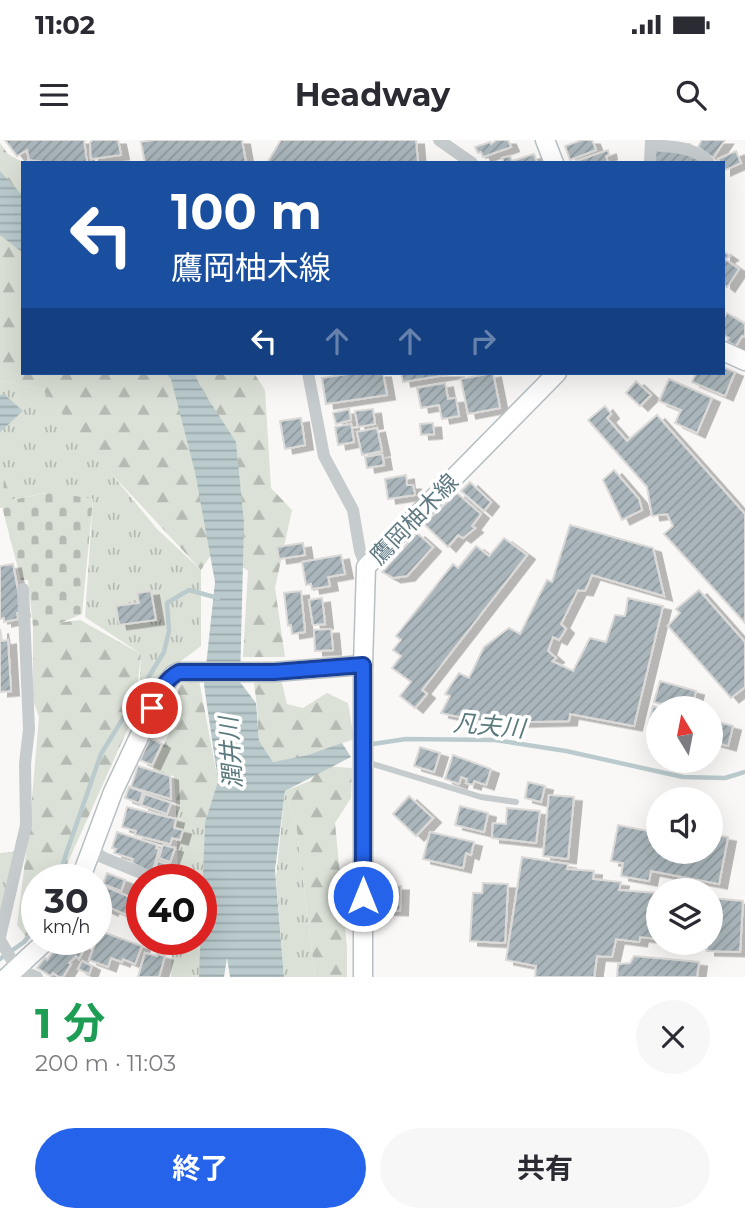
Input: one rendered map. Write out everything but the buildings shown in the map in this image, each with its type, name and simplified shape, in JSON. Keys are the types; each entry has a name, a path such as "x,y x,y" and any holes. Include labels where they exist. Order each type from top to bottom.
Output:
{"main road":[{"path":"545,140 553,161"},
{"path":"725,352 745,361"},
{"name":"鷹岡柚木線","path":"363,977 363,665 366,567 555,375"},
{"path":"86,864 113,792 162,688 173,675 179,672 274,672 363,665"},
{"path":"12,973 31,955"}],"street":[{"path":"650,161 651,142 690,149 708,161"},
{"path":"443,143 447,161"},
{"path":"443,143 469,161"},
{"path":"308,375 324,456 353,510 360,551 366,567"},
{"path":"23,589 29,729 25,764 26,825 0,939 12,973 37,977"},
{"path":"91,848 102,857 126,867"}],"lane":[{"path":"364,759 481,797 516,802"}],"green space":[{"path":"0,143 8,154 21,161 21,375 255,375 265,390 271,488 292,510 275,588 285,657 243,657 248,571 216,547 201,570 98,459 43,390 0,380"},
{"path":"0,380 43,390 157,529 201,570 201,646 169,670 138,720 141,654 85,617 93,499 45,493 11,500 0,479"},
{"path":"0,468 12,500 51,492 93,499 82,614 58,624 33,626 28,580 21,580 2,507 0,508"},
{"path":"80,620 141,654 134,715 67,864 25,864 39,717 33,700 33,626"},
{"path":"281,679 287,704 303,708 327,693 348,703 354,739 297,760 273,762 259,747 254,683"},
{"path":"199,680 218,781 205,822 176,808 174,776 152,771 170,731 179,684"},
{"path":"323,766 352,768 351,798 335,823 347,948 347,977 315,977 296,822 285,791 310,781"},
{"path":"285,791 296,822 315,977 284,977 276,877"},
{"path":"176,808 205,822 204,864 178,864"},
{"path":"21,851 0,932 0,853"},
{"path":"21,893 21,930 17,925"},
{"path":"172,955 201,955 199,977 171,977"}],"water":[{"path":"0,171 21,194 21,251 0,235"},
{"name":"潤井川","path":"167,375 195,375 236,442 244,523 240,682 256,703 259,741 273,762 308,755 342,743 351,757 285,791 275,870 284,977 230,977 227,958 224,977 199,977 200,955 217,955 217,864 203,864 205,822 218,781 204,685 215,582 195,472 171,379"},
{"path":"4,394 23,411 0,432 0,395"}],"waterway":[{"path":"63,864 101,754 164,652 169,631 167,603 189,590 218,598"},
{"name":"凡夫川","path":"366,745 406,739 495,740 566,751 683,777 725,778 745,772"},
{"path":"0,959 21,944"}],"route":[{"path":"152,708 162,688 179,672 274,672 363,665 363,896"}]}
